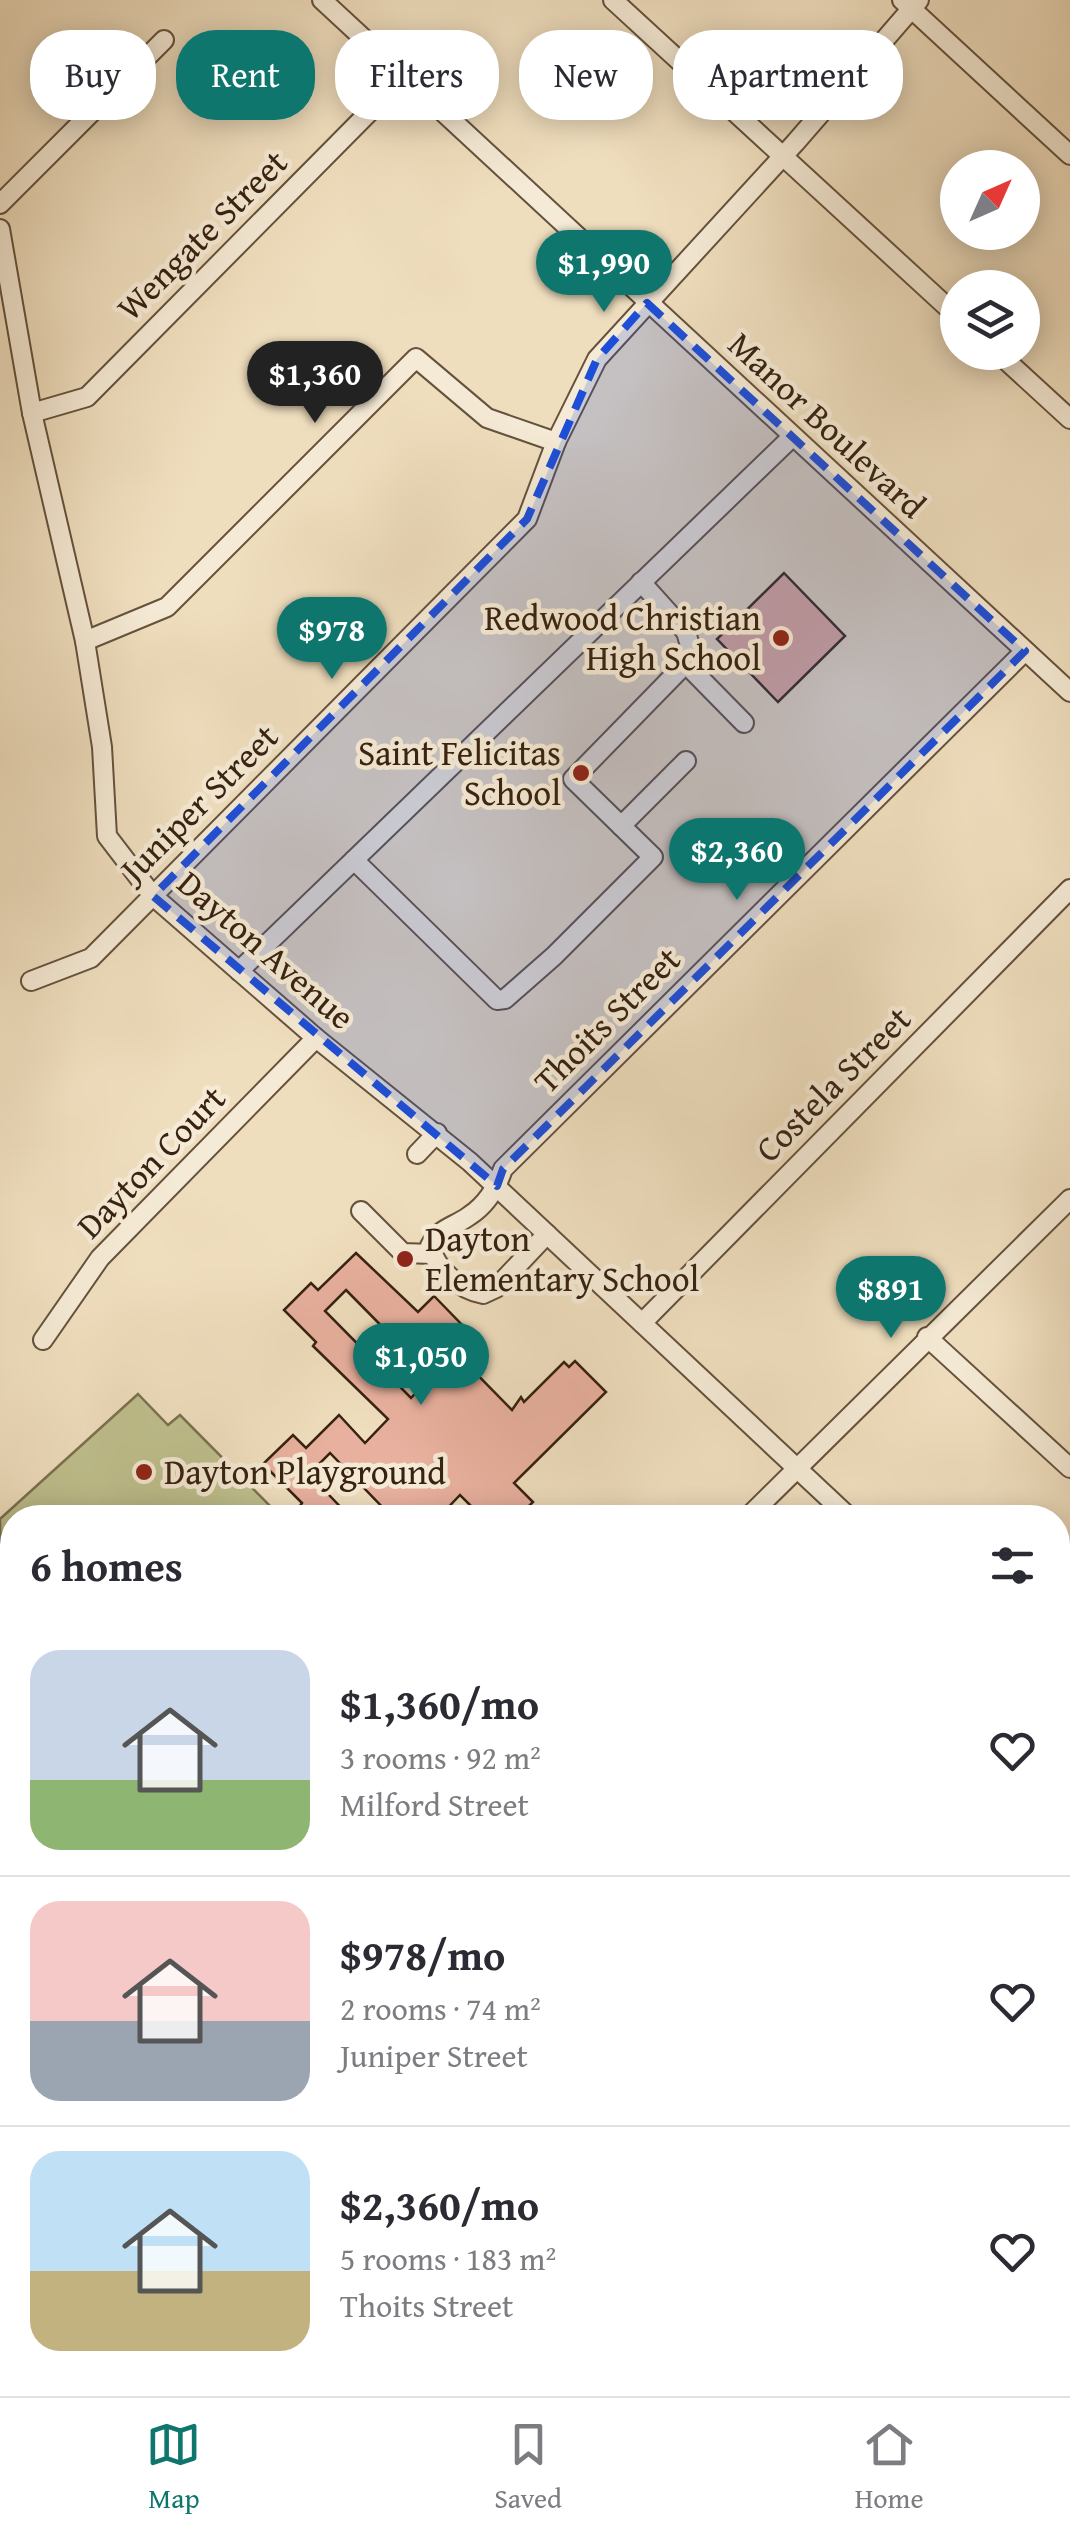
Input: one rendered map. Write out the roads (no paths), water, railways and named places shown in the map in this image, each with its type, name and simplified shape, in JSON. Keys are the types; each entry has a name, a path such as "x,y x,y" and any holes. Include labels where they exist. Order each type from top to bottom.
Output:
{"street":[{"name":"Manor Boulevard","path":"322,0 354,30"},
{"path":"613,0 940,301"},
{"path":"911,3 1070,155"},
{"name":"Juniper Street","path":"31,982 91,958 527,520 556,442 596,359 782,157 911,3"},
{"path":"0,204 164,40"},
{"name":"Wengate Street","path":"32,413 87,397 361,120"},
{"name":"Manor Boulevard","path":"450,120 1070,692"},
{"name":"Dayton Avenue","path":"0,229 32,413 85,641 102,748 107,836 152,896 316,1038 497,1186 836,1505"},
{"path":"85,641 167,607 416,358 487,418 556,442"},
{"path":"1016,370 1070,419"},
{"path":"239,971 792,436"},
{"path":"354,860 497,1000 505,999 554,956 653,857 573,778 693,656 686,632 641,582"},
{"name":"Thoits Street","path":"432,1254 433,1240 448,1226 469,1217 497,1186 504,1169 517,1155 1026,650"},
{"path":"686,664 744,723"},
{"path":"621,826 686,760"},
{"name":"Costela Street","path":"642,1324 1070,890"},
{"name":"Dayton Court","path":"44,1340 100,1258 316,1038"},
{"path":"363,1074 377,1059"},
{"path":"417,1154 437,1134"},
{"path":"759,1505 1070,1200"},
{"path":"361,1211 403,1253 432,1254 460,1286 483,1294 496,1288 546,1234"},
{"path":"927,1338 1070,1468"}],"place":[{"name":"Redwood Christian High School","path":"781,638"},
{"name":"Saint Felicitas School","path":"581,773"},
{"name":"Dayton Elementary School","path":"405,1259"},
{"name":"Dayton Playground","path":"144,1472"}]}
